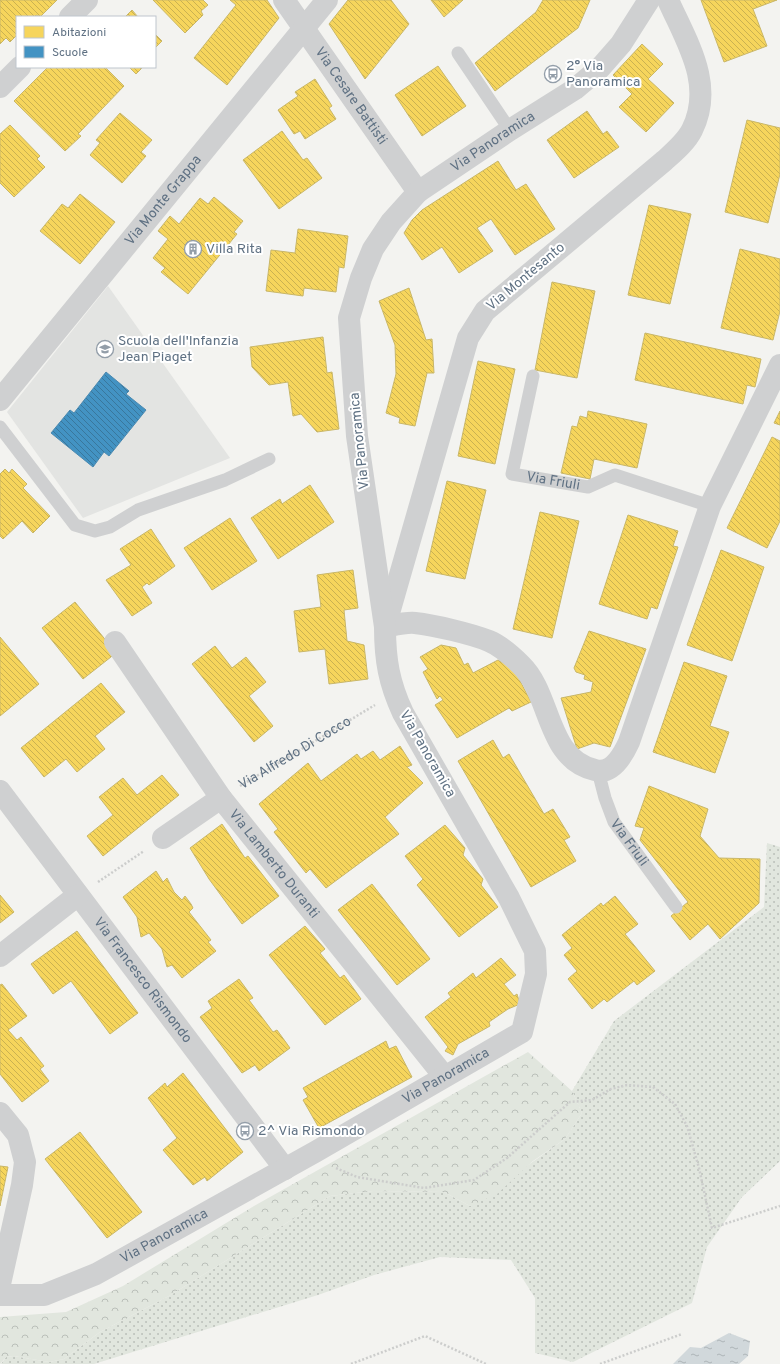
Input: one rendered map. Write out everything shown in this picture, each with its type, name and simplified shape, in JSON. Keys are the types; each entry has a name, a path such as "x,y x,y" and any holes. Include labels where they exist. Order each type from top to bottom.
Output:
{"street":[{"path":"71,16 86,0"},
{"name":"Via Cesare Battisti","path":"284,0 418,192"},
{"name":"Via Monte Grappa","path":"0,400 327,0"},
{"name":"Via Panoramica","path":"0,1295 44,1295 96,1274 315,1152 522,1032 536,974 535,951 509,898 403,713 394,694 385,658 385,627 356,436 349,318 361,278 373,249 392,222 418,192 510,130 575,89 600,68 621,44 649,0"},
{"name":"Via Montesanto","path":"385,627 468,338 476,324 485,311 664,161 683,143 692,130 700,106 702,85 698,69 668,0"},
{"path":"0,87 19,68"},
{"path":"385,627 414,623 490,642 522,666 538,688 559,741 569,757 583,768 598,771 610,768 622,758 629,742 710,506 780,365"},
{"name":"Via Lamberto Duranti","path":"115,642 221,798 444,1076"},
{"name":"Via Francesco Rismondo","path":"0,791 285,1169"},
{"path":"163,838 221,798"},
{"path":"0,956 78,896"},
{"path":"0,1112 18,1135 25,1162 22,1185 0,1284"}],"lane":[{"path":"458,53 510,130"},
{"name":"Via Friuli","path":"533,376 512,474 588,487 615,475 710,506"},
{"path":"0,427 75,526 96,531 110,526 138,510 225,480 269,459"},
{"name":"Via Friuli","path":"598,771 604,798 614,822 676,907"}],"path":[{"name":"Via Alfredo Di Cocco","path":"221,798 394,694"},
{"path":"78,896 163,838"},
{"path":"315,1152 324,1163 357,1177 424,1188 474,1180 507,1158 570,1102 592,1100 612,1089 627,1085 653,1087 675,1104 686,1126 699,1168 712,1228 780,1206"},
{"path":"600,1364 682,1334"},
{"path":"351,1364 425,1336 486,1364"}],"shaded area":[{"name":"Scuola dell'Infanzia Jean Piaget","path":"108,286 230,458 83,518 7,412"}],"green space":[{"path":"767,843 780,847 780,1161 742,1197 707,1247 692,1303 573,1362 535,1353 535,1298 511,1260 440,1257 374,1275 318,1295 94,1364 1,1364 6,1357 14,1356 49,1362 64,1359 100,1332 169,1296 330,1196 373,1191 444,1192 470,1206 565,1139 582,1113 572,1091 614,1021 764,907"},
{"path":"528,1052 572,1091 582,1113 565,1139 533,1161 497,1194 470,1206 444,1192 373,1191 330,1196 169,1296 100,1332 64,1359 49,1362 14,1356 6,1357 0,1364 0,1317 66,1312 123,1286 254,1206"}],"water":[{"path":"729,1333 750,1341 748,1356 739,1364 673,1364 690,1347 701,1348"}],"building: Abitazioni":[{"path":"0,0 57,0 41,16 16,16 16,36 10,42 6,38 0,44"},
{"path":"153,0 203,0 208,5 201,11 203,15 185,33"},
{"path":"230,0 267,0 279,18 227,85 194,58 236,5"},
{"path":"348,0 391,0 409,24 365,79 329,24"},
{"path":"431,0 463,0 444,17"},
{"path":"543,0 590,0 578,28 495,91 475,63 536,12"},
{"path":"701,0 777,0 753,9 767,46 724,62"},
{"path":"132,10 137,16 126,16"},
{"path":"156,35 162,41 156,47"},
{"path":"642,44 663,64 648,79 674,103 646,132 619,107 632,94 613,75"},
{"path":"438,66 466,106 422,136 395,95"},
{"path":"47,68 106,68 124,86 78,134 81,136 65,151 14,101"},
{"path":"130,68 142,68 136,74"},
{"path":"315,79 332,106 329,108 336,119 305,139 300,131 294,134 278,110 298,96 295,92"},
{"path":"587,111 603,134 607,131 619,147 574,178 547,140"},
{"path":"120,113 152,140 141,152 146,156 122,183 90,155 100,143 96,140"},
{"path":"747,120 780,128 780,174 768,223 725,212"},
{"path":"10,125 40,156 37,159 45,167 14,197 0,183 0,134"},
{"path":"282,131 303,160 307,158 322,178 279,209 243,160"},
{"path":"498,161 516,190 526,184 555,229 515,255 491,219 477,228 493,251 459,273 442,247 422,260 404,233 412,220 422,210"},
{"path":"80,194 115,222 80,264 40,231 62,204 68,208"},
{"name":"Villa Rita","path":"214,197 243,221 234,232 237,234 188,294 161,272 165,268 153,258 168,239 158,231 170,216 179,224 200,198 208,204"},
{"path":"649,205 691,214 670,304 628,295"},
{"path":"298,229 348,236 344,268 339,267 336,292 304,288 303,296 266,291 271,250 295,253"},
{"path":"740,249 780,259 780,311 773,340 721,328"},
{"path":"552,282 595,291 577,378 535,370"},
{"path":"409,288 426,340 432,339 434,373 427,373 415,426 399,423 400,418 386,413 396,374 395,345 379,301"},
{"path":"645,333 761,359 755,387 747,385 743,404 635,380"},
{"path":"323,337 327,373 332,372 339,429 317,432 301,414 293,416 288,382 269,385 252,367 250,347"},
{"path":"478,361 515,369 495,464 458,456"},
{"path":"588,411 647,424 637,468 594,459 590,479 561,473 572,426 577,427 580,416 587,418"},
{"path":"780,411 780,425 774,423"},
{"path":"772,437 780,441 780,521 767,548 727,528"},
{"path":"5,469 9,473 12,469 27,484 23,488 50,516 33,533 22,521 3,539 0,536 0,474"},
{"path":"447,481 486,490 465,579 426,571"},
{"path":"310,485 334,522 278,559 251,518 280,499 282,504"},
{"path":"540,512 579,521 552,638 513,629"},
{"path":"628,515 678,531 673,546 678,547 657,609 651,607 647,619 599,604"},
{"path":"230,518 257,561 212,590 184,548"},
{"path":"151,529 175,566 149,585 147,583 142,587 152,603 132,616 106,580 131,565 120,549"},
{"path":"721,550 764,567 732,661 687,645"},
{"path":"353,570 358,608 344,610 347,641 364,645 368,679 329,684 325,649 299,652 294,611 321,607 317,575"},
{"path":"75,602 116,653 83,679 42,628"},
{"path":"589,631 646,649 610,747 594,743 577,749 561,698 591,692 593,682 584,679 585,675 576,672 574,668"},
{"path":"0,637 39,684 0,716"},
{"path":"441,645 456,648 464,665 468,663 473,673 498,660 514,669 531,702 512,711 509,708 457,738 435,705 443,700 440,696 437,699 423,672 428,669 420,657"},
{"path":"215,646 232,668 246,657 266,682 249,696 273,726 254,742 192,664"},
{"path":"684,662 727,676 710,726 729,732 715,773 653,752"},
{"path":"101,683 125,712 95,736 105,749 77,772 66,759 44,777 21,748"},
{"path":"493,740 503,758 509,754 544,814 553,809 570,837 564,840 576,861 531,887 458,761"},
{"path":"400,746 412,765 407,767 423,783 385,817 399,834 326,888 310,869 306,873 274,832 278,829 259,804 308,763 321,781 357,754 361,759 373,751 380,760"},
{"path":"162,775 179,795 103,856 87,836 113,815 99,797 123,778 137,795"},
{"path":"649,786 708,809 700,836 719,858 760,859 759,903 720,939 708,924 690,940 671,916 688,902 640,840 644,828 635,826"},
{"path":"222,824 245,858 248,856 279,896 242,924 209,879 190,848"},
{"path":"445,825 465,848 463,855 483,879 481,885 498,907 459,937 417,885 423,879 405,856"},
{"path":"156,871 163,882 167,878 174,892 182,900 185,896 191,904 193,908 189,912 211,940 208,942 216,951 182,978 172,965 167,967 162,949 149,933 141,937 137,917 123,897"},
{"path":"372,884 430,959 397,985 338,910"},
{"path":"0,895 14,912 0,923"},
{"path":"615,896 638,924 625,934 655,971 637,985 634,981 607,1002 604,999 592,1009 568,979 577,971 564,955 572,948 562,935 601,903 603,906"},
{"path":"305,926 325,949 320,953 340,978 344,975 361,999 325,1025 269,955"},
{"path":"77,931 138,1013 110,1034 71,981 53,994 31,964"},
{"path":"501,958 516,975 504,984 514,996 517,994 520,1004 508,1009 489,1022 490,1026 458,1044 453,1055 445,1051 448,1047 425,1017 451,997 448,993 473,973 476,978"},
{"path":"239,979 253,998 249,1000 273,1032 277,1030 290,1048 259,1071 255,1065 242,1073 200,1017 212,1008 208,1001"},
{"path":"2,984 27,1016 8,1030 17,1040 21,1037 44,1066 40,1069 49,1081 22,1102 0,1074 0,985"},
{"path":"386,1041 389,1049 396,1046 412,1077 319,1128 303,1100 308,1097 303,1088"},
{"path":"183,1073 243,1152 207,1181 205,1177 193,1185 163,1150 177,1138 148,1098 165,1083 167,1087"},
{"path":"80,1132 142,1212 107,1238 45,1159"},
{"path":"0,1166 8,1167 0,1206"}],"building: Scuole":[{"path":"106,372 129,391 126,394 146,410 109,456 104,452 93,467 51,433 70,410 74,413"}],"place":[{"name":"2° Via Panoramica","path":"553,74"},
{"name":"Villa Rita","path":"193,249"},
{"name":"Scuola dell'Infanzia Jean Piaget","path":"105,349"},
{"name":"2^ Via Rismondo","path":"245,1131"}]}
